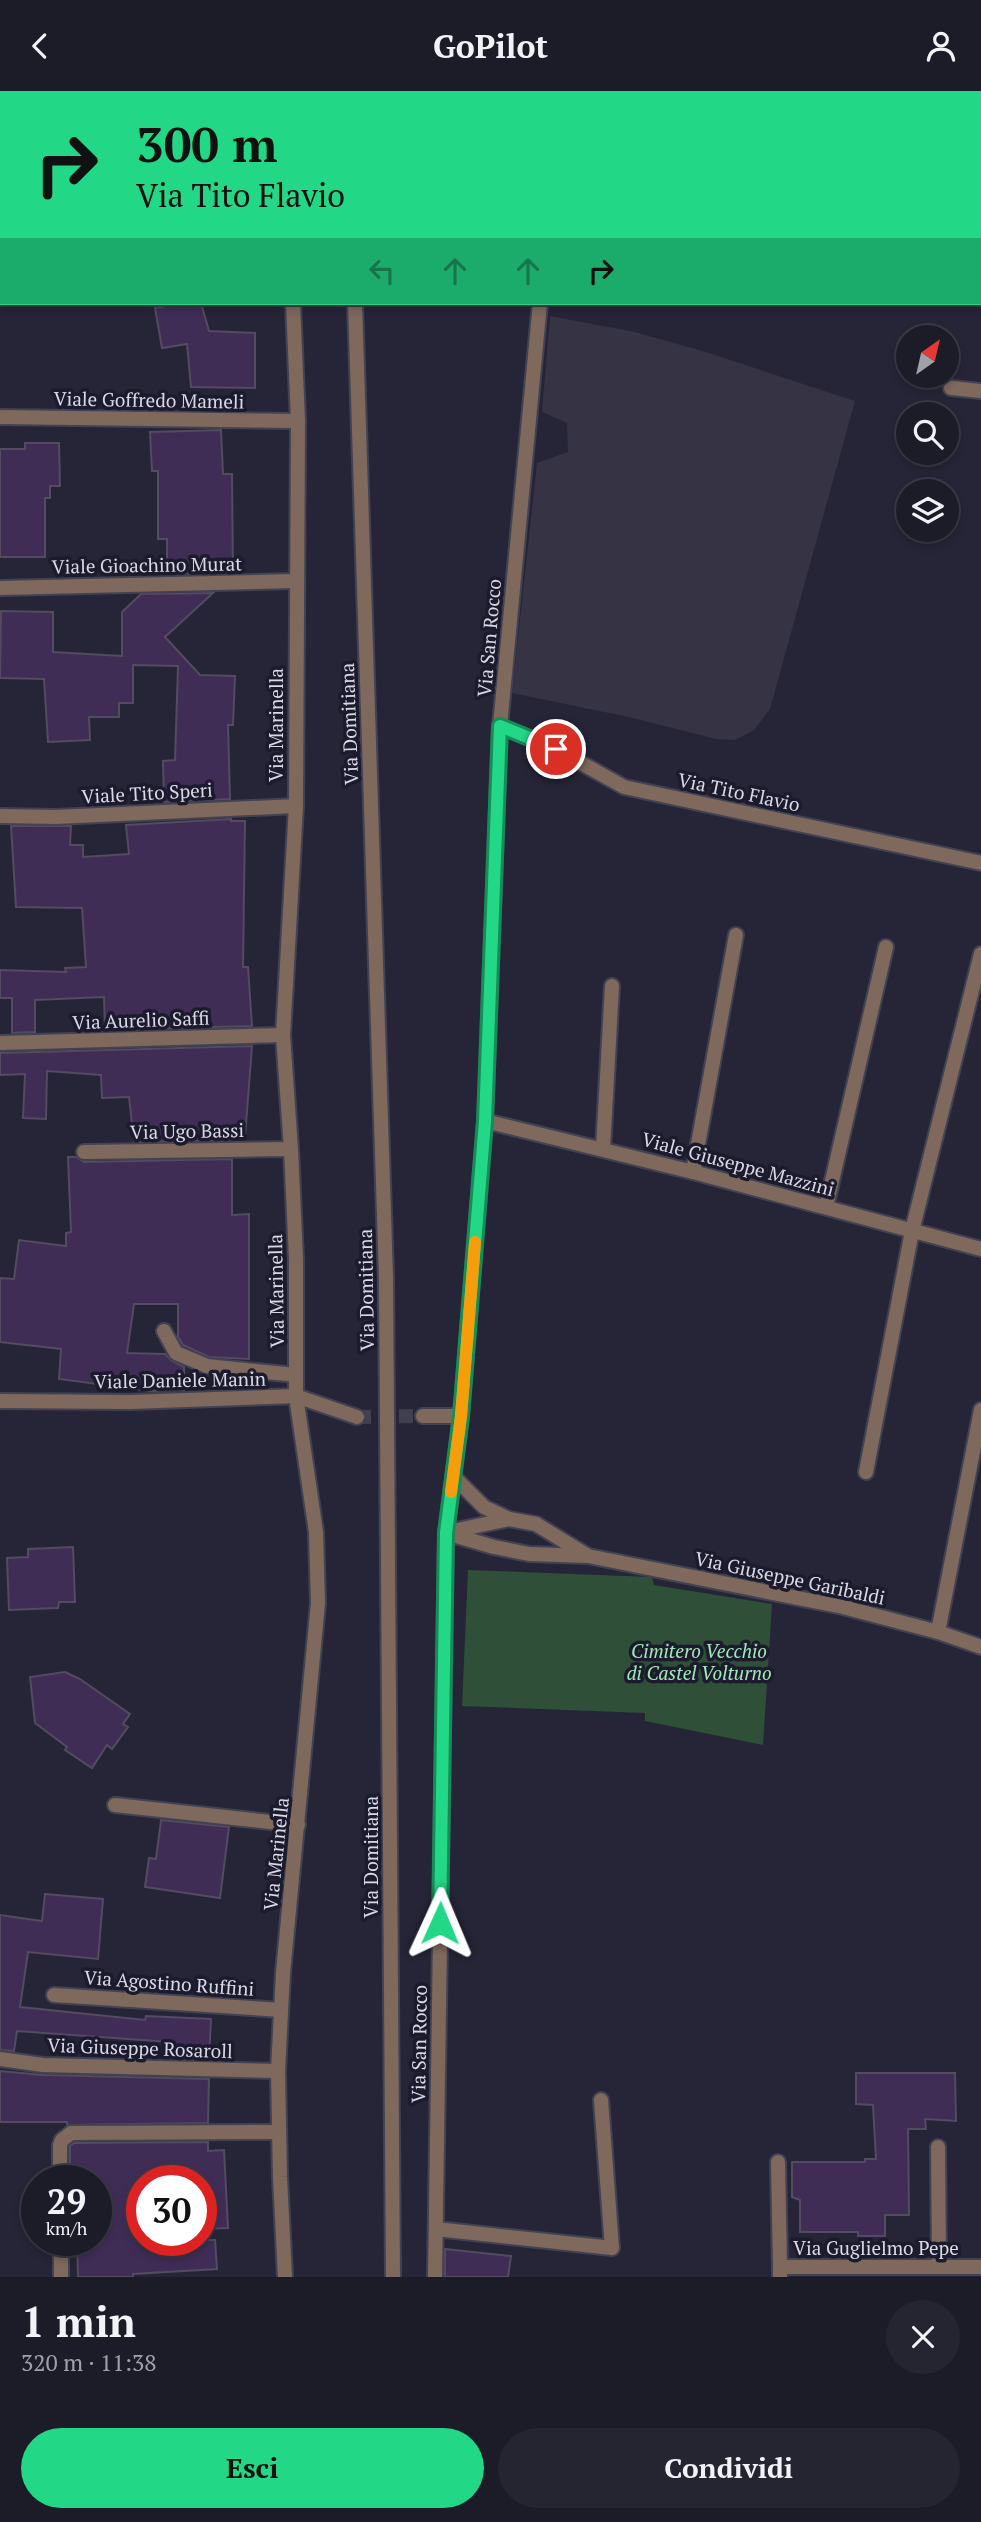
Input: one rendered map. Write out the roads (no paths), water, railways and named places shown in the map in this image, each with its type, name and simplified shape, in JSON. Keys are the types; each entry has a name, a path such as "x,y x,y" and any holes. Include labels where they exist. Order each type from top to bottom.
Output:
{"street":[{"name":"Via Marinella","path":"285,2277 278,2071 281,2010 318,1602 316,1532 296,1396 296,1259 283,1035 296,806 298,421 293,305"},
{"name":"Via Domitiana","path":"355,305 386,1278 393,2277"},
{"name":"Via San Rocco","path":"435,2277 446,1533 461,1416 485,1121 500,726 540,305"},
{"path":"959,389 981,391"},
{"name":"Viale Goffredo Mameli","path":"0,417 298,421"},
{"name":"Viale Gioachino Murat","path":"0,588 296,581"},
{"name":"Via Tito Flavio","path":"500,726 556,749 624,787 981,863"},
{"name":"Viale Tito Speri","path":"0,816 56,817 296,806"},
{"path":"693,1172 736,935"},
{"path":"826,1207 886,947"},
{"path":"866,1472 912,1231 981,954"},
{"path":"603,1149 612,986"},
{"name":"Via Aurelio Saffi","path":"0,1043 283,1035"},
{"name":"Viale Giuseppe Mazzini","path":"485,1121 693,1172 981,1249"},
{"name":"Via Ugo Bassi","path":"84,1152 291,1149"},
{"path":"164,1331 176,1353 207,1366 296,1375"},
{"name":"Viale Daniele Manin","path":"0,1401 131,1402 296,1396 357,1417"},
{"path":"938,1632 981,1410"},
{"path":"423,1416 461,1416"},
{"name":"Via Giuseppe Garibaldi","path":"453,1476 484,1507 509,1519 537,1524 588,1556"},
{"name":"Via Giuseppe Garibaldi","path":"446,1533 509,1519"},
{"name":"Via Giuseppe Garibaldi","path":"446,1533 529,1555 588,1556 843,1607 938,1632 981,1647"},
{"path":"115,1805 298,1825"},
{"name":"Via Agostino Ruffini","path":"54,1995 281,2010"},
{"name":"Via Giuseppe Rosaroll","path":"0,2059 43,2064 278,2071"},
{"path":"436,2229 612,2248 601,2099"},
{"path":"60,2165 60,2144 66,2135 71,2133 279,2132"},
{"path":"939,2147 939,2267"},
{"path":"778,2162 780,2272"},
{"path":"61,2256 61,2277"},
{"name":"Via Guglielmo Pepe","path":"780,2272 981,2266"}],"tunnel":[{"path":"357,1417 423,1416"}],"park label":[{"name":"Cimitero Vecchio di Castel Volturno","path":"699,1662"}]}
